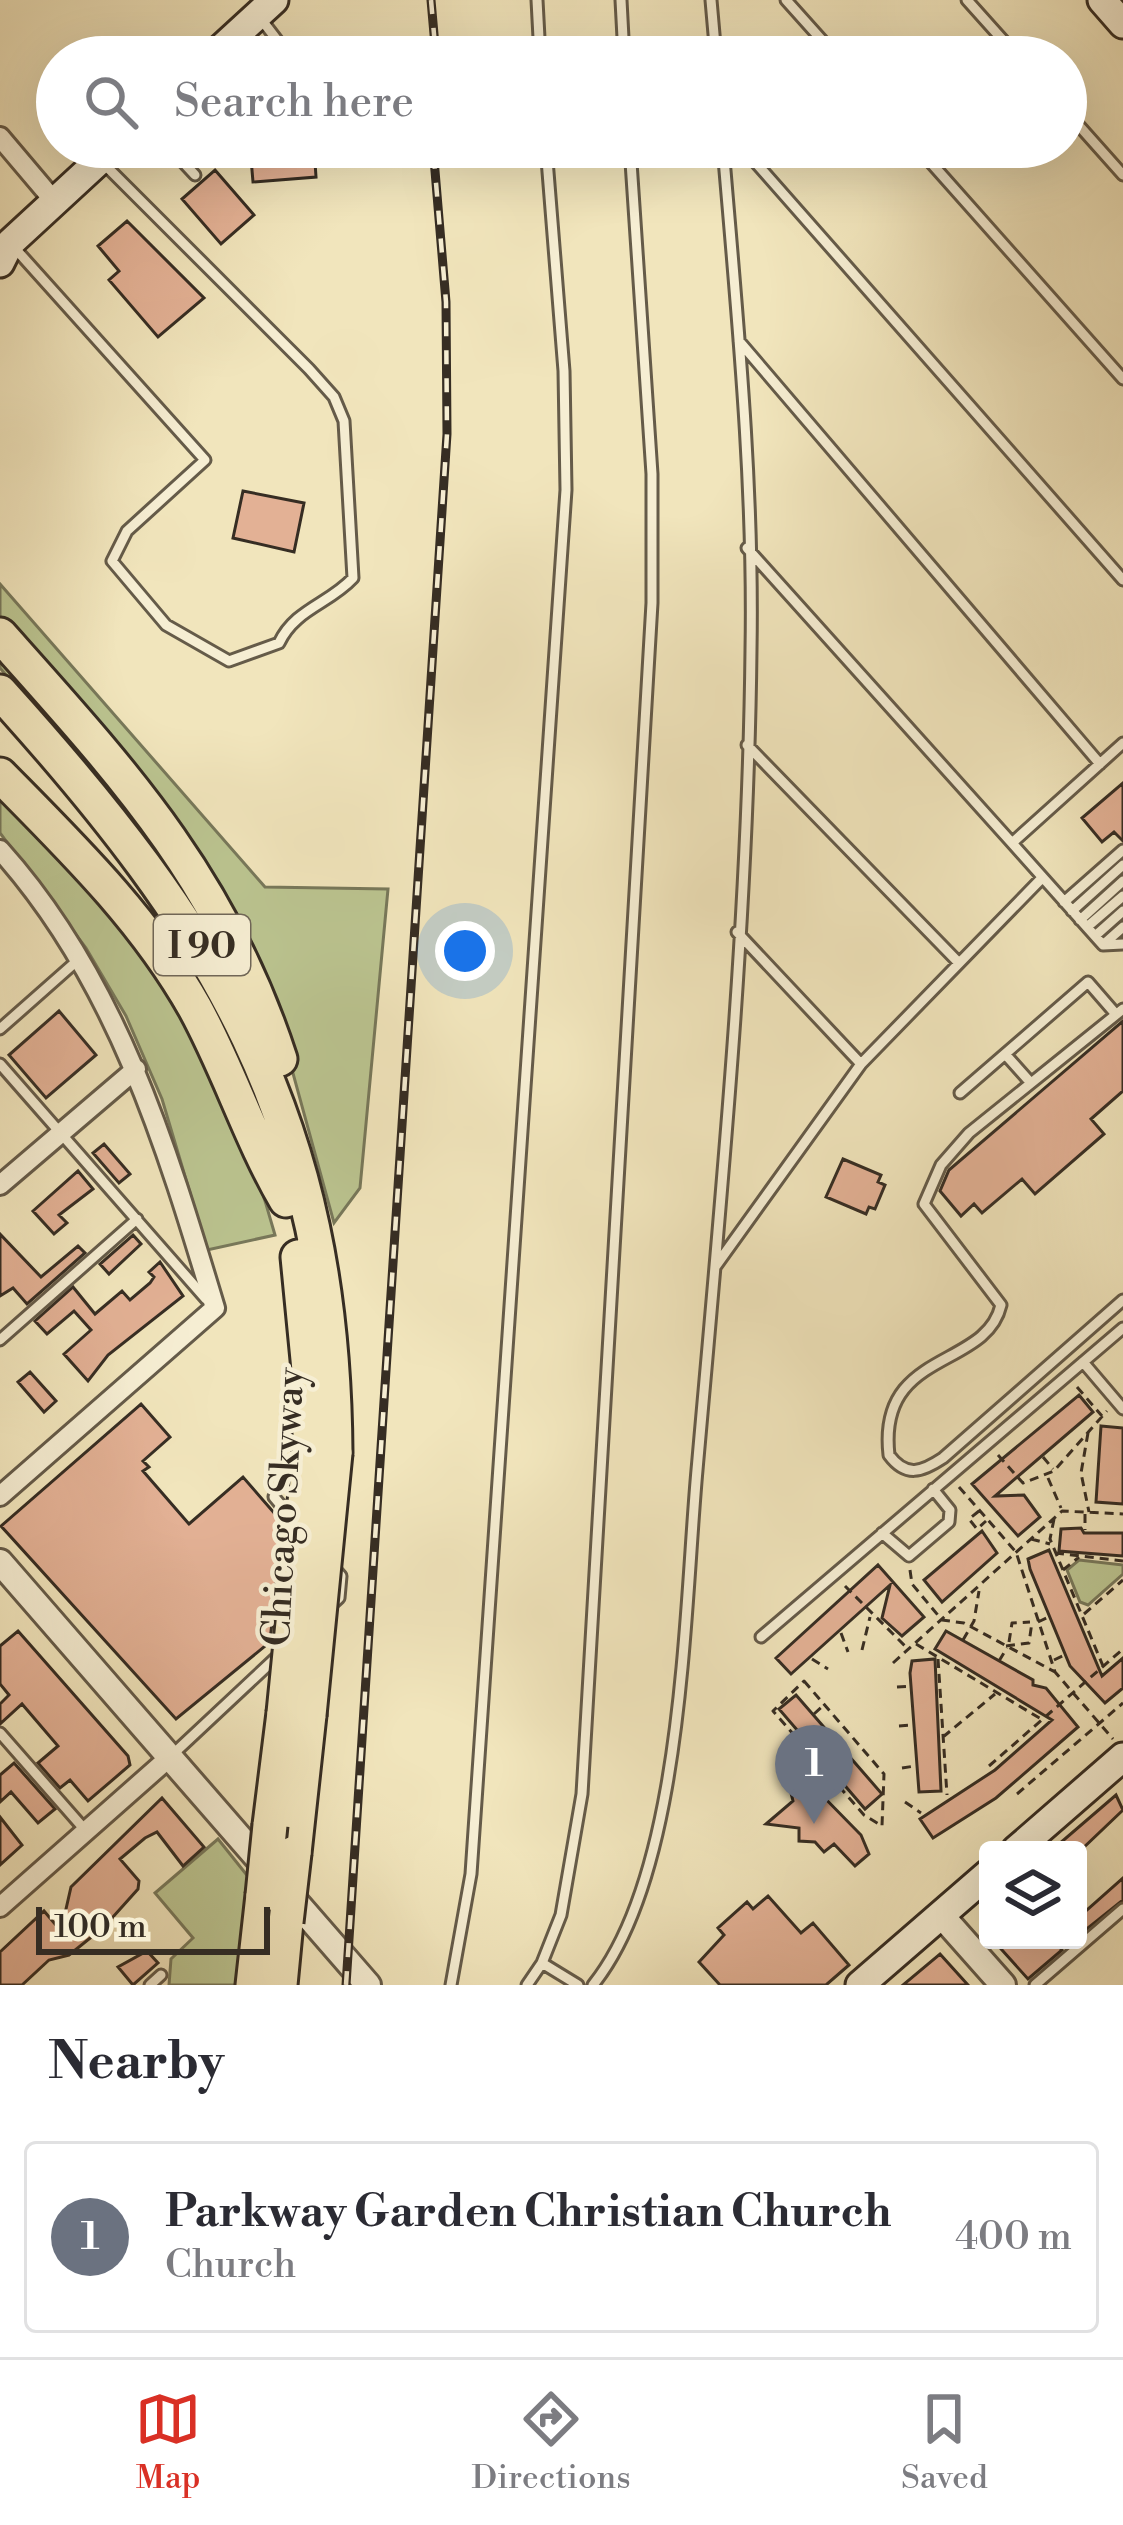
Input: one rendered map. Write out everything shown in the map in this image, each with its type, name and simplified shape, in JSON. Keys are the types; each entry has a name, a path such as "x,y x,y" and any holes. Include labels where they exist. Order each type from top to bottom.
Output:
{"highway":[{"path":"0,634 145,800 183,851 244,961 309,1149 318,1242"},
{"name":"Chicago Skyway","path":"1,701 105,814 205,950 267,1076 318,1242 335,1374 322,1453 297,1714 294,1852 280,1985"},
{"name":"Chicago Skyway","path":"1,701 178,946 243,1070 286,1199 304,1293 322,1453"},
{"path":"0,776 115,896 153,943 194,1007 259,1153 286,1199"},
{"name":"Chicago Skyway","path":"253,1985 270,1826 297,1714"}],"main road":[{"path":"1102,0 1123,24"},
{"path":"235,36 266,7"},
{"path":"3,251 91,168"},
{"path":"1025,1841 1118,1748"},
{"path":"860,1985 979,1882"}],"street":[{"path":"0,137 55,202"},
{"path":"0,1496 215,1308 164,1135 136,1069 78,960 3,860"},
{"path":"0,1185 136,1069"},
{"path":"0,1562 368,1985"},
{"path":"0,1907 171,1756"},
{"path":"171,1756 191,1768 253,1832 388,1985"},
{"path":"941,1915 1003,1985"}],"lane":[{"path":"537,0 539,36"},
{"path":"620,0 623,36"},
{"path":"711,0 714,36"},
{"path":"787,0 819,36"},
{"path":"967,0 999,36"},
{"path":"266,7 280,36"},
{"path":"1087,135 1123,175"},
{"path":"3,251 205,460 127,531 112,561 166,625 229,661 279,643 287,624 335,597 353,578 344,422 334,397 121,168"},
{"path":"188,168 195,175"},
{"path":"451,1985 471,1874 566,490 564,370 548,168"},
{"path":"527,1985 542,1963 561,1915 582,1795 652,603 652,474 631,168"},
{"path":"592,1985 619,1953 651,1858 676,1707 715,1267 752,648 739,341 726,168"},
{"path":"760,168 1123,580"},
{"path":"936,168 1123,379"},
{"path":"739,341 1100,764"},
{"path":"747,548 1083,924 1122,943"},
{"path":"1012,844 1123,743"},
{"path":"747,745 959,963"},
{"path":"1083,924 1123,850"},
{"path":"1083,924 1123,865"},
{"path":"715,1267 861,1064 1042,878"},
{"path":"1083,924 1123,881"},
{"path":"1083,924 1123,896"},
{"path":"1083,924 1123,911"},
{"path":"1083,924 1123,927"},
{"path":"737,932 861,1064"},
{"path":"0,1029 78,960"},
{"path":"960,1093 1088,982 1118,1011 969,1133 940,1165 923,1204 1001,1306 988,1335 917,1371 886,1433 889,1455 907,1472 922,1472 944,1458 1123,1300"},
{"path":"1005,1054 1030,1082"},
{"path":"0,1064 215,1308"},
{"path":"0,1340 136,1219"},
{"path":"761,1637 1123,1328"},
{"path":"1083,1362 1120,1406"},
{"path":"882,1534 909,1556 949,1522 950,1510 933,1489"},
{"path":"171,1756 339,1598 341,1576 274,1497"},
{"path":"0,1733 86,1831"},
{"path":"1035,1985 1123,1909"},
{"path":"542,1963 578,1985"},
{"path":"150,1985 161,1975"}],"path":[{"path":"1076,1385 1102,1416"},
{"path":"1016,1487 1047,1477 1102,1416 1120,1406"},
{"path":"1075,1430 1082,1440"},
{"path":"1085,1530 1081,1473 1088,1431"},
{"path":"997,1454 1022,1483"},
{"path":"1043,1456 1054,1471"},
{"path":"1047,1477 1062,1511"},
{"path":"959,1487 1016,1552 1023,1586 1055,1672"},
{"path":"964,1505 970,1500"},
{"path":"979,1511 969,1520 977,1529 987,1520"},
{"path":"893,1663 1062,1511 1123,1514"},
{"path":"1055,1517 1052,1545 1103,1667"},
{"path":"1029,1539 1052,1545"},
{"path":"1055,1553 1123,1561"},
{"path":"909,1556 915,1588 942,1620 971,1627 1055,1672 1118,1748"},
{"path":"1062,1570 1081,1556"},
{"path":"1023,1586 1036,1580"},
{"path":"1082,1616 1123,1580"},
{"path":"845,1586 908,1649"},
{"path":"906,1595 915,1588"},
{"path":"963,1640 971,1627 979,1588"},
{"path":"862,1650 871,1616"},
{"path":"999,1661 1012,1623 1052,1616"},
{"path":"1007,1646 1029,1643 1035,1621"},
{"path":"842,1633 848,1652"},
{"path":"914,1642 1042,1720"},
{"path":"989,1766 1123,1649"},
{"path":"1054,1660 1067,1654"},
{"path":"938,1657 947,1795"},
{"path":"812,1659 828,1669"},
{"path":"804,1681 850,1734 886,1779 882,1826 863,1815 773,1711 804,1681"},
{"path":"897,1687 912,1686"},
{"path":"943,1737 997,1693"},
{"path":"1017,1795 1123,1703"},
{"path":"814,1714 824,1705"},
{"path":"899,1726 913,1725"},
{"path":"840,1743 850,1734"},
{"path":"867,1774 878,1765"},
{"path":"902,1768 915,1766"},
{"path":"905,1802 921,1813"}],"green space":[{"path":"0,584 265,887 388,889 360,1188 334,1223 285,1044 113,747 0,619"},
{"path":"0,653 129,797 177,876 0,668"},
{"path":"0,791 96,890 163,980 229,1104 275,1235 207,1250 162,1099 126,1016 86,948 0,833"},
{"path":"1079,1560 1123,1565 1123,1574 1088,1605 1080,1602 1067,1570"},
{"path":"218,1839 250,1879 237,1985 169,1985 171,1959 193,1938 155,1893"}],"building":[{"path":"252,168 315,168 316,177 253,182"},
{"path":"215,170 254,215 221,244 182,199"},
{"path":"127,221 204,298 158,337 109,280 119,271 98,246"},
{"path":"243,491 304,503 294,552 233,538"},
{"path":"1123,783 1123,841 1114,832 1102,842 1082,818"},
{"path":"59,1011 96,1055 46,1098 9,1055"},
{"path":"1123,1021 1123,1091 1091,1119 1104,1134 1035,1194 1022,1179 982,1213 974,1204 961,1216 940,1191 949,1170"},
{"path":"104,1144 130,1174 119,1183 93,1153"},
{"path":"843,1159 881,1175 878,1182 885,1185 875,1209 869,1207 866,1214 826,1197"},
{"path":"78,1171 93,1189 59,1215 67,1223 54,1234 33,1211"},
{"path":"0,1234 41,1277 78,1246 85,1253 27,1304 13,1288 0,1296"},
{"path":"133,1235 141,1244 109,1274 100,1264"},
{"path":"160,1262 183,1296 108,1355 88,1381 64,1354 91,1330 74,1311 47,1334 35,1321 73,1287 95,1314 122,1291 130,1300 150,1283 154,1277 149,1272"},
{"path":"30,1372 56,1401 44,1412 18,1382"},
{"path":"1079,1395 1093,1412 995,1496 1024,1495 1040,1517 1018,1536 972,1484"},
{"path":"141,1404 170,1437 143,1461 149,1467 143,1471 189,1524 243,1477 282,1522 270,1642 176,1719 1,1526"},
{"path":"1101,1426 1123,1428 1123,1504 1096,1502"},
{"path":"1081,1528 1084,1533 1123,1533 1123,1556 1059,1551 1061,1529"},
{"path":"982,1531 997,1553 942,1602 924,1580"},
{"path":"1049,1550 1102,1676 1123,1658 1123,1688 1105,1703 1070,1666 1030,1569 1028,1559"},
{"path":"878,1565 924,1617 902,1636 882,1618 890,1585 791,1674 776,1658"},
{"path":"18,1631 128,1756 130,1765 88,1801 70,1780 60,1788 38,1763 58,1746 22,1704 0,1724 0,1704 9,1695 0,1684 0,1646"},
{"path":"946,1631 1033,1680 1033,1685 1046,1688 1078,1727 996,1798 933,1838 920,1819 995,1770 1052,1720 935,1649"},
{"path":"935,1659 941,1791 919,1792 910,1673 912,1661"},
{"path":"796,1695 882,1794 865,1809 779,1709"},
{"path":"14,1763 55,1809 38,1823 11,1792 0,1802 0,1775"},
{"path":"810,1783 861,1835 869,1854 855,1866 834,1844 824,1852 815,1842 799,1841 799,1828 766,1824 793,1801 791,1793"},
{"path":"1116,1795 1123,1810 1087,1844 1062,1841"},
{"path":"162,1798 204,1847 183,1866 157,1832 145,1838 120,1859 139,1881 138,1889 104,1927 69,1955 49,1960 22,1985 0,1985 0,1952 44,1911 61,1931 71,1887"},
{"path":"0,1817 22,1845 0,1865"},
{"path":"1123,1878 1123,1900 1087,1929 1087,1910"},
{"path":"768,1896 801,1933 813,1923 849,1965 826,1985 720,1985 699,1962 724,1935 718,1928 747,1902 753,1909"},
{"path":"1001,1949 1062,1950 1028,1979"},
{"path":"147,1951 158,1963 133,1985 118,1967"},
{"path":"940,1954 968,1985 903,1985"}],"railway":[{"path":"431,0 434,36"},
{"path":"346,1985 447,434 446,302 435,168"}],"place":[{"name":"Parkway Garden Christian Church","path":"814,1824"}]}
